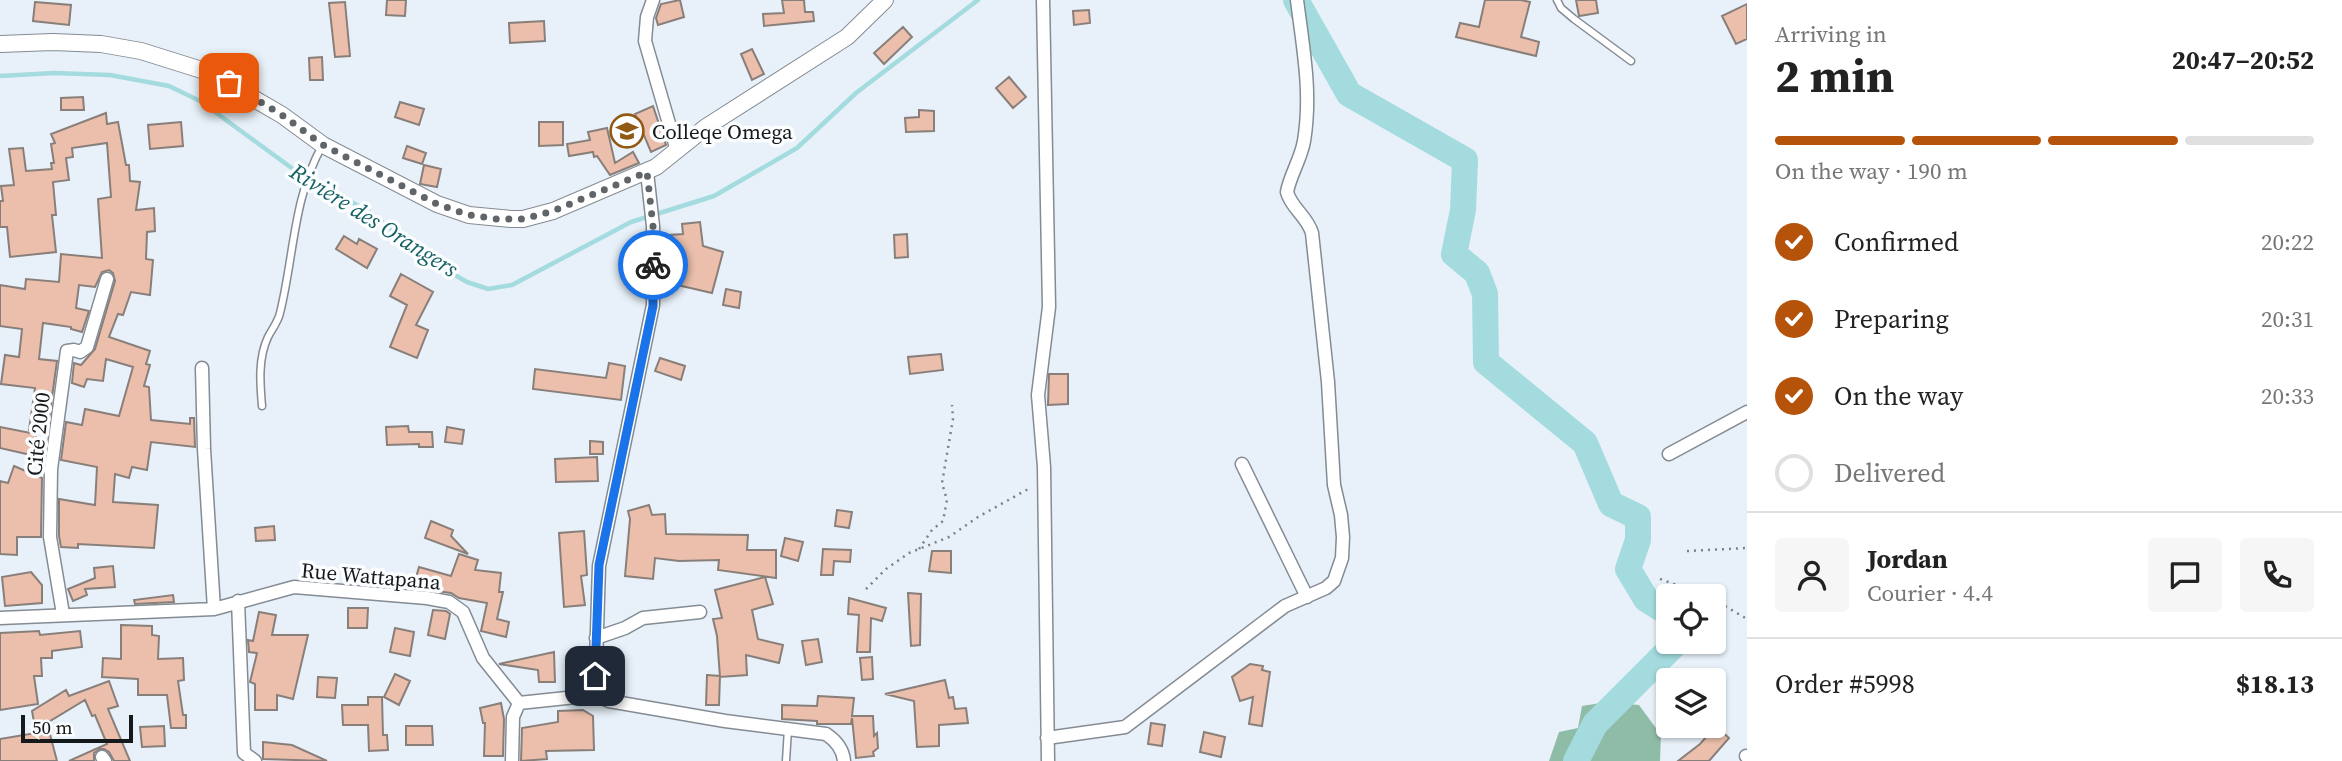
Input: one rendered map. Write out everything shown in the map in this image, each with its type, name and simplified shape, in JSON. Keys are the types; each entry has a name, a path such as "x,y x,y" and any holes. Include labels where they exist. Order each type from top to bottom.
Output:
{"street":[{"path":"653,0 647,17 645,41 677,151"},
{"path":"0,44 101,44 180,62 229,83 282,115 323,145 437,204 469,215 523,219 553,211 656,167 706,127 847,37 885,0"},
{"path":"1043,0 1049,307 1038,395 1044,467 1048,761"},
{"path":"1048,738 1125,727 1286,606 1326,588 1334,581 1342,558 1341,514 1334,485 1328,383 1312,233 1307,220 1295,207 1287,192 1298,164 1308,111 1307,67 1297,0"},
{"path":"595,695 599,565 653,306 653,226 647,172"},
{"name":"Cité 2000","path":"63,614 50,537 51,469 67,351 70,349 80,352 87,347 107,279"},
{"path":"202,368 214,609"},
{"path":"1669,454 1747,412"},
{"path":"1242,464 1307,597"},
{"name":"Rue Wattapana","path":"0,618 214,609 294,587 361,591 449,602 463,612 483,658 519,703"},
{"path":"238,601 243,693 242,733 244,753 252,760"},
{"path":"596,638 625,628 643,618 700,612"},
{"path":"512,761 513,717 519,703 595,695 609,701 825,734 833,739 844,754 844,761"}],"lane":[{"path":"1557,0 1560,8 1631,61"},
{"path":"262,406 261,362 266,340 279,316 300,201 312,165 323,145"},
{"path":"786,761 788,729"}],"path":[{"path":"919,549 932,530 943,521 947,500 942,484 953,419 952,405"},
{"path":"866,589 886,569 919,549 949,537 978,517 1040,483 1044,467"},
{"path":"1687,551 1747,548"},
{"path":"1660,579 1674,584"},
{"path":"1726,606 1747,619"}],"green space":[{"path":"1607,702 1639,705 1656,728 1656,738 1661,738 1660,761 1549,761 1559,732 1578,728 1582,706"}],"building":[{"path":"387,0 406,0 405,16 386,15"},
{"path":"680,0 684,17 658,25 656,18 661,4"},
{"path":"782,0 804,0 805,12 813,12 814,21 764,26 763,14 784,13"},
{"path":"1485,0 1530,2 1521,37 1539,42 1536,56 1456,37 1460,23 1479,27"},
{"path":"1576,0 1596,0 1598,13 1579,16"},
{"path":"35,2 71,5 69,25 33,21"},
{"path":"345,2 350,56 335,57 329,3"},
{"path":"1747,4 1747,39 1736,44 1722,16"},
{"path":"1089,10 1090,23 1074,25 1073,11"},
{"path":"544,21 545,41 510,43 509,23"},
{"path":"903,27 912,37 884,64 874,53"},
{"path":"752,49 764,74 752,80 741,54"},
{"path":"322,57 323,80 310,80 309,58"},
{"path":"1009,77 1026,97 1013,108 996,88"},
{"path":"83,97 84,110 61,110 61,98"},
{"path":"400,102 424,109 419,125 395,117"},
{"path":"653,106 666,145 651,152 635,114"},
{"path":"919,110 934,111 934,131 906,132 905,118 919,117"},
{"path":"106,113 107,124 118,122 126,165 129,165 130,181 140,182 136,210 154,208 155,231 147,232 146,259 153,260 150,295 131,292 123,315 118,314 109,337 150,351 146,364 150,365 144,386 149,387 151,420 190,424 190,418 194,418 195,447 151,442 147,470 132,467 129,478 115,474 113,502 158,505 154,548 78,544 78,548 61,547 59,536 59,499 95,505 97,467 61,460 66,422 82,425 85,409 119,416 133,367 106,359 103,381 87,379 84,387 72,383 74,363 81,365 95,349 115,281 113,273 109,270 102,272 95,287 79,285 76,308 89,311 82,332 71,327 43,323 39,359 57,361 47,433 29,430 35,388 1,384 5,355 19,357 22,329 0,326 0,285 25,289 26,279 59,282 61,254 102,258 98,199 111,197 107,143 72,148 73,157 66,158 69,180 53,182 56,215 52,215 56,252 10,257 7,227 0,227 0,201 3,201 1,186 14,185 9,149 23,148 26,171 52,169 51,163 54,163 51,144 55,143 51,134"},
{"path":"181,122 183,146 150,149 148,125"},
{"path":"539,122 563,122 563,145 539,146"},
{"path":"607,128 615,163 633,152 639,163 610,175 597,156 594,157 593,152 569,156 567,144 590,140 588,132"},
{"path":"407,146 426,153 422,164 403,158"},
{"path":"424,165 441,169 437,187 420,184"},
{"path":"700,222 703,246 723,252 712,293 673,284 676,272 668,270 671,255 669,235 683,234 682,224"},
{"path":"907,234 908,257 895,258 894,235"},
{"path":"344,236 357,244 359,239 377,249 367,268 336,249"},
{"path":"401,274 433,292 416,325 428,330 417,358 390,347 407,305 390,296"},
{"path":"726,289 741,292 739,308 723,305"},
{"path":"941,354 943,370 910,374 908,357"},
{"path":"660,358 685,366 681,380 655,371"},
{"path":"609,363 625,366 621,400 533,389 535,369 606,378"},
{"path":"1049,374 1068,374 1068,404 1048,405"},
{"path":"408,426 409,432 432,432 433,447 419,447 419,444 387,445 386,427"},
{"path":"0,427 36,434 35,456 0,448"},
{"path":"447,427 464,430 462,444 445,442"},
{"path":"590,441 603,442 603,454 590,454"},
{"path":"597,457 598,481 556,482 555,459"},
{"path":"14,466 42,478 41,537 17,537 17,555 0,554 0,481 8,483"},
{"path":"649,505 652,515 665,514 666,534 748,535 747,550 776,550 776,578 718,570 719,560 679,561 655,558 653,579 625,576 630,519 628,511"},
{"path":"837,510 852,512 849,528 835,526"},
{"path":"431,521 453,530 451,536 468,554 425,538"},
{"path":"274,526 275,540 256,541 255,528"},
{"path":"584,531 587,575 581,576 585,605 564,607 559,533"},
{"path":"785,538 803,542 798,561 781,556"},
{"path":"823,549 851,550 850,562 834,561 833,575 821,575"},
{"path":"932,551 951,551 951,573 929,571"},
{"path":"459,554 478,560 475,570 501,573 499,592 503,592 497,619 509,622 506,637 481,631 487,603 459,598 451,593 413,588 419,567 451,576"},
{"path":"113,566 115,587 85,589 87,595 73,601 68,589 95,578 94,568"},
{"path":"31,572 42,585 42,603 5,606 2,577"},
{"path":"765,577 773,604 752,610 758,639 783,645 779,663 746,655 747,675 720,677 713,619 722,618 715,590"},
{"path":"908,593 921,594 920,645 911,646"},
{"path":"173,595 174,602 135,604 134,600"},
{"path":"849,598 886,608 882,621 871,618 870,652 857,652 859,615 848,614"},
{"path":"348,608 368,608 367,628 348,628"},
{"path":"433,610 450,614 445,639 428,635"},
{"path":"259,612 276,615 272,635 308,635 293,699 277,695 277,710 255,710 255,684 250,682 257,653 249,652 248,640 253,641"},
{"path":"121,625 152,626 152,635 159,636 158,659 183,658 184,680 178,681 183,715 186,715 186,728 171,728 167,695 138,695 138,679 102,677 103,658 121,659"},
{"path":"395,628 414,632 410,656 390,652"},
{"path":"39,631 40,635 80,631 82,647 52,651 52,658 41,658 42,676 34,676 38,704 0,710 0,633"},
{"path":"818,639 822,662 806,665 802,641"},
{"path":"554,652 555,682 539,682 538,670 499,664"},
{"path":"872,657 873,679 862,680 860,658"},
{"path":"1250,664 1263,666 1262,670 1270,672 1262,726 1249,724 1253,697 1240,701 1232,677"},
{"path":"395,674 410,681 399,705 384,697"},
{"path":"707,675 720,676 719,705 706,705"},
{"path":"318,677 337,678 335,698 317,697"},
{"path":"945,680 955,709 966,708 968,723 939,725 939,746 917,747 914,701 885,694"},
{"path":"109,681 118,706 108,709 130,761 114,761 109,752 102,748 94,753 94,761 69,761 107,744 95,715 92,716 85,700 47,723 57,761 0,761 0,739 36,733 32,711 66,690 69,696"},
{"path":"818,696 854,698 852,716 873,716 878,748 873,752 874,756 856,758 852,718 851,724 817,724 817,721 782,719 782,705 817,706"},
{"path":"368,697 382,697 383,735 387,735 388,750 369,751 368,725 343,725 342,705 368,705"},
{"path":"501,703 504,719 503,756 484,756 485,723 480,708"},
{"path":"583,710 593,716 594,750 546,751 547,759 521,761 522,728 558,722 558,711"},
{"path":"1151,723 1165,725 1162,746 1148,744"},
{"path":"164,726 165,746 142,747 140,727"},
{"path":"406,726 432,726 433,745 406,745"},
{"path":"1204,732 1225,737 1221,757 1200,752"},
{"path":"1726,735 1729,738 1709,761 1678,761 1705,738 1726,738"},
{"path":"263,742 292,745 327,761 263,759"}],"waterway":[{"name":"Rivière des Orangers","path":"0,76 54,73 110,75 169,86 200,101 293,169 371,213 431,261 467,282 488,289 512,285 631,222 714,196 797,148 856,93 978,0"},
{"name":"Rivière des Orangers","path":"1296,0 1349,94 1465,160 1463,210 1454,254 1477,273 1485,294 1486,362 1585,443 1611,504 1638,517 1638,540 1628,569 1646,599 1656,605"},
{"name":"Rivière des Orangers","path":"1576,761 1595,724 1665,654"}],"way so far":[{"path":"229,83 282,115 323,145 437,204 469,215 523,219 553,211 647,172 653,226 653,265"}],"place":[{"name":"Colleqe Omega","path":"627,131"}],"route":[{"path":"595,676 599,565 653,306 653,265"}]}
